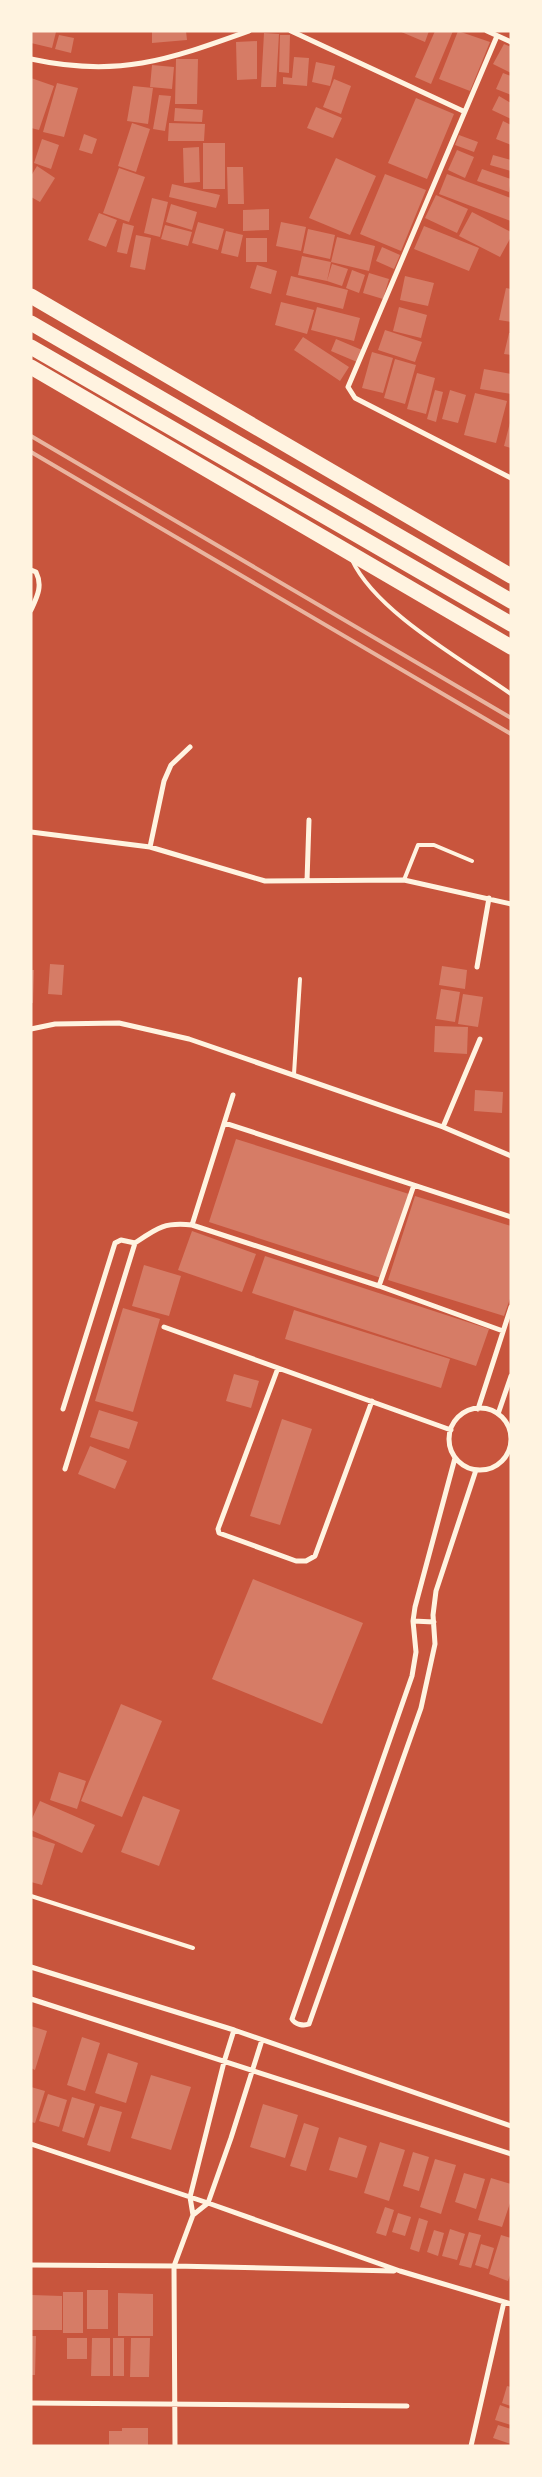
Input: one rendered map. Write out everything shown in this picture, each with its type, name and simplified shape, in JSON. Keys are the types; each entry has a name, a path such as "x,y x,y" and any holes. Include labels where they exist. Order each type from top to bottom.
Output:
{"highway":[{"path":"31,296 511,576"},
{"path":"31,323 511,601"},
{"path":"31,347 511,624"},
{"path":"31,367 348,550 511,647"}],"street":[{"path":"31,59 86,67 145,64 175,57 249,31"},
{"path":"292,31 463,112"},
{"path":"487,31 511,42"},
{"path":"497,36 463,112 348,387 355,398 511,478"},
{"path":"31,570 36,572 40,580 40,588 31,610"},
{"path":"150,847 164,781 171,764 190,747"},
{"path":"307,881 309,820"},
{"path":"31,832 150,847 265,881 404,880 511,904"},
{"path":"477,967 489,898"},
{"path":"31,1029 55,1024 118,1023 189,1039 241,1059 294,1074 443,1127 511,1156"},
{"path":"443,1127 480,1039"},
{"path":"192,1225 226,1123 233,1095"},
{"path":"226,1123 511,1217"},
{"path":"379,1286 414,1185"},
{"path":"65,1469 135,1242 153,1230 172,1223 192,1225 379,1286 503,1330"},
{"path":"63,1409 115,1243 121,1240 135,1242"},
{"path":"478,1409 511,1308"},
{"path":"164,1327 450,1430"},
{"path":"278,1368 218,1529 219,1533 296,1561 306,1561 315,1556 372,1401"},
{"path":"498,1414 511,1376"},
{"path":"478,1409 498,1414 509,1428 510,1446 501,1461 494,1466 476,1470 464,1466 455,1458 450,1449 450,1430 464,1413 478,1409"},
{"path":"455,1458 413,1621 416,1652 412,1676 292,2020 294,2023 304,2026 309,2024 421,1708 435,1644 436,1591 476,1470"},
{"path":"413,1621 434,1622"},
{"path":"31,1967 234,2030 511,2126"},
{"path":"31,1999 511,2154"},
{"path":"194,2215 190,2197 224,2062 234,2030"},
{"path":"175,2446 174,2266 194,2215 208,2203 262,2040"},
{"path":"31,2144 208,2203 400,2271 511,2304"},
{"path":"31,2265 400,2271"},
{"path":"471,2446 504,2302"},
{"path":"31,2403 407,2406"}],"lane":[{"path":"348,550 359,575 380,598 428,636 511,694"},
{"path":"404,880 418,845 434,845 472,860"},
{"path":"294,1074 300,979"},
{"path":"31,1896 194,1948"}],"building":[{"path":"31,31 56,32 52,48 31,43"},
{"path":"152,31 186,31 187,40 152,43"},
{"path":"399,31 429,31 425,42"},
{"path":"435,31 453,31 431,84 415,77"},
{"path":"458,31 490,42 470,91 439,79"},
{"path":"264,33 279,34 276,87 261,87"},
{"path":"59,35 74,38 71,53 55,49"},
{"path":"280,35 290,35 289,73 279,72"},
{"path":"257,41 257,79 237,80 236,42"},
{"path":"504,44 511,47 511,73 493,64"},
{"path":"294,57 309,58 307,86 283,84 283,77 292,78"},
{"path":"176,59 198,59 197,104 175,104"},
{"path":"316,62 335,66 330,86 312,82"},
{"path":"152,65 174,67 172,89 150,87"},
{"path":"503,73 511,76 511,95 496,89"},
{"path":"31,78 54,86 39,130 31,128"},
{"path":"334,79 351,86 341,114 323,107"},
{"path":"57,83 78,88 64,137 43,132"},
{"path":"133,86 153,88 148,124 127,121"},
{"path":"159,95 171,96 165,131 153,129"},
{"path":"499,96 511,103 511,119 492,110"},
{"path":"416,98 454,114 427,179 388,163"},
{"path":"316,107 342,118 333,138 307,128"},
{"path":"175,108 203,110 202,122 174,121"},
{"path":"503,121 511,125 511,145 496,139"},
{"path":"132,123 150,129 136,172 118,166"},
{"path":"169,123 205,124 204,141 168,141"},
{"path":"84,134 97,139 92,154 79,150"},
{"path":"459,135 478,142 474,152 455,145"},
{"path":"42,139 59,145 51,169 34,163"},
{"path":"203,143 225,143 225,189 203,189"},
{"path":"199,147 200,182 184,183 183,148"},
{"path":"457,150 474,157 465,178 448,170"},
{"path":"493,155 511,160 511,171 490,165"},
{"path":"336,158 376,176 350,235 309,218"},
{"path":"37,166 55,178 40,202 31,197 31,176"},
{"path":"227,167 243,167 244,204 228,204"},
{"path":"119,168 145,177 129,222 103,213"},
{"path":"482,169 511,179 509,192 477,181"},
{"path":"385,174 426,190 401,251 360,234"},
{"path":"447,174 511,198 511,221 439,194"},
{"path":"172,184 220,195 216,208 169,197"},
{"path":"436,195 468,209 457,233 425,218"},
{"path":"152,198 168,202 160,237 144,233"},
{"path":"171,204 197,212 192,230 166,222"},
{"path":"269,209 269,230 243,231 243,210"},
{"path":"472,212 511,232 511,237 500,257 459,236"},
{"path":"99,213 117,220 106,247 88,240"},
{"path":"198,222 224,229 218,250 192,243"},
{"path":"281,222 306,227 301,251 276,246"},
{"path":"123,223 134,226 127,254 117,252"},
{"path":"165,225 192,232 188,246 161,239"},
{"path":"424,226 479,248 469,271 414,249"},
{"path":"308,229 335,235 330,259 303,253"},
{"path":"226,231 243,235 238,257 221,253"},
{"path":"136,235 151,238 145,270 130,267"},
{"path":"337,237 375,246 369,271 331,262"},
{"path":"246,238 267,238 267,262 246,262"},
{"path":"382,247 400,255 394,269 376,261"},
{"path":"302,256 331,262 327,281 298,275"},
{"path":"332,264 348,269 342,286 327,281"},
{"path":"257,265 277,271 271,294 250,288"},
{"path":"352,270 365,275 359,293 346,288"},
{"path":"369,273 389,279 383,299 363,293"},
{"path":"291,276 348,290 343,309 286,295"},
{"path":"405,276 434,283 428,306 400,300"},
{"path":"506,288 511,289 511,322 499,320"},
{"path":"281,302 314,310 307,334 275,325"},
{"path":"317,307 360,318 354,341 311,330"},
{"path":"399,307 427,315 421,338 393,331"},
{"path":"385,330 422,342 415,362 378,350"},
{"path":"509,333 511,333 511,355 504,354"},
{"path":"303,337 349,367 340,381 294,350"},
{"path":"336,339 362,350 357,362 331,351"},
{"path":"372,352 393,358 383,393 362,388"},
{"path":"395,359 416,365 405,404 384,398"},
{"path":"484,369 511,374 511,394 480,389"},
{"path":"417,373 435,378 426,414 407,409"},
{"path":"435,390 443,392 436,422 427,419"},
{"path":"450,390 466,395 458,423 442,419"},
{"path":"475,393 507,401 496,443 464,435"},
{"path":"511,419 511,448 504,446"},
{"path":"50,964 64,965 62,995 48,994"},
{"path":"442,966 467,970 465,989 439,985"},
{"path":"31,970 34,970 33,1003 31,1003"},
{"path":"441,989 460,992 455,1022 436,1019"},
{"path":"463,994 483,997 478,1027 458,1024"},
{"path":"435,1026 468,1027 467,1054 434,1052"},
{"path":"475,1090 503,1092 502,1113 474,1111"},
{"path":"236,1139 409,1194 381,1278 209,1222"},
{"path":"415,1196 511,1226 511,1296 504,1316 388,1280"},
{"path":"192,1231 256,1254 242,1292 178,1270"},
{"path":"265,1256 489,1329 476,1366 252,1293"},
{"path":"144,1265 181,1276 169,1316 132,1306"},
{"path":"123,1308 160,1319 133,1412 95,1401"},
{"path":"294,1310 450,1359 441,1388 285,1339"},
{"path":"234,1374 259,1381 251,1408 226,1401"},
{"path":"99,1410 138,1422 129,1449 90,1437"},
{"path":"282,1419 312,1429 280,1525 250,1516"},
{"path":"90,1446 127,1461 115,1489 78,1474"},
{"path":"253,1579 363,1623 322,1724 212,1679"},
{"path":"121,1704 162,1721 122,1817 81,1801"},
{"path":"59,1772 86,1781 77,1809 50,1800"},
{"path":"143,1796 180,1810 159,1866 121,1852"},
{"path":"40,1801 95,1825 82,1853 31,1830 31,1821"},
{"path":"31,1836 55,1844 42,1885 31,1882"},
{"path":"31,2026 47,2031 35,2070 31,2068"},
{"path":"82,2037 100,2043 85,2091 67,2085"},
{"path":"108,2053 138,2063 126,2103 95,2093"},
{"path":"151,2075 191,2087 171,2150 131,2138"},
{"path":"31,2087 45,2091 35,2123 31,2122"},
{"path":"48,2094 67,2100 59,2127 39,2121"},
{"path":"72,2097 95,2104 84,2138 62,2131"},
{"path":"263,2104 298,2115 285,2158 250,2147"},
{"path":"100,2106 122,2112 110,2152 87,2145"},
{"path":"304,2123 319,2128 306,2171 290,2166"},
{"path":"339,2137 367,2146 357,2178 329,2170"},
{"path":"380,2142 405,2150 389,2201 364,2193"},
{"path":"413,2152 429,2157 419,2191 403,2186"},
{"path":"435,2159 456,2165 441,2214 420,2207"},
{"path":"464,2173 485,2179 476,2209 455,2202"},
{"path":"491,2178 511,2184 511,2200 502,2227 478,2220"},
{"path":"385,2207 394,2210 386,2236 376,2233"},
{"path":"398,2213 411,2217 405,2236 392,2232"},
{"path":"419,2218 428,2221 419,2252 410,2249"},
{"path":"450,2229 465,2234 457,2260 442,2256"},
{"path":"434,2230 444,2233 438,2256 427,2252"},
{"path":"469,2232 481,2235 471,2268 459,2265"},
{"path":"501,2235 511,2238 511,2272 508,2281 489,2274"},
{"path":"481,2244 494,2248 488,2269 475,2265"},
{"path":"87,2290 108,2290 108,2329 87,2329"},
{"path":"63,2292 83,2292 83,2333 63,2333"},
{"path":"118,2293 153,2294 153,2336 118,2336"},
{"path":"32,2295 62,2296 62,2330 32,2330"},
{"path":"31,2336 36,2336 35,2375 31,2375"},
{"path":"67,2338 87,2338 87,2359 67,2359"},
{"path":"92,2338 110,2338 110,2376 91,2376"},
{"path":"113,2338 124,2338 124,2376 113,2376"},
{"path":"131,2338 150,2338 149,2377 130,2377"},
{"path":"507,2386 511,2387 511,2406 502,2403"},
{"path":"500,2405 511,2409 511,2425 495,2420"},
{"path":"498,2425 511,2429 511,2444 493,2438"},
{"path":"122,2428 148,2428 148,2446 109,2446 109,2431 122,2431"}],"railway":[{"path":"31,436 511,718"},
{"path":"31,452 511,734"}]}
